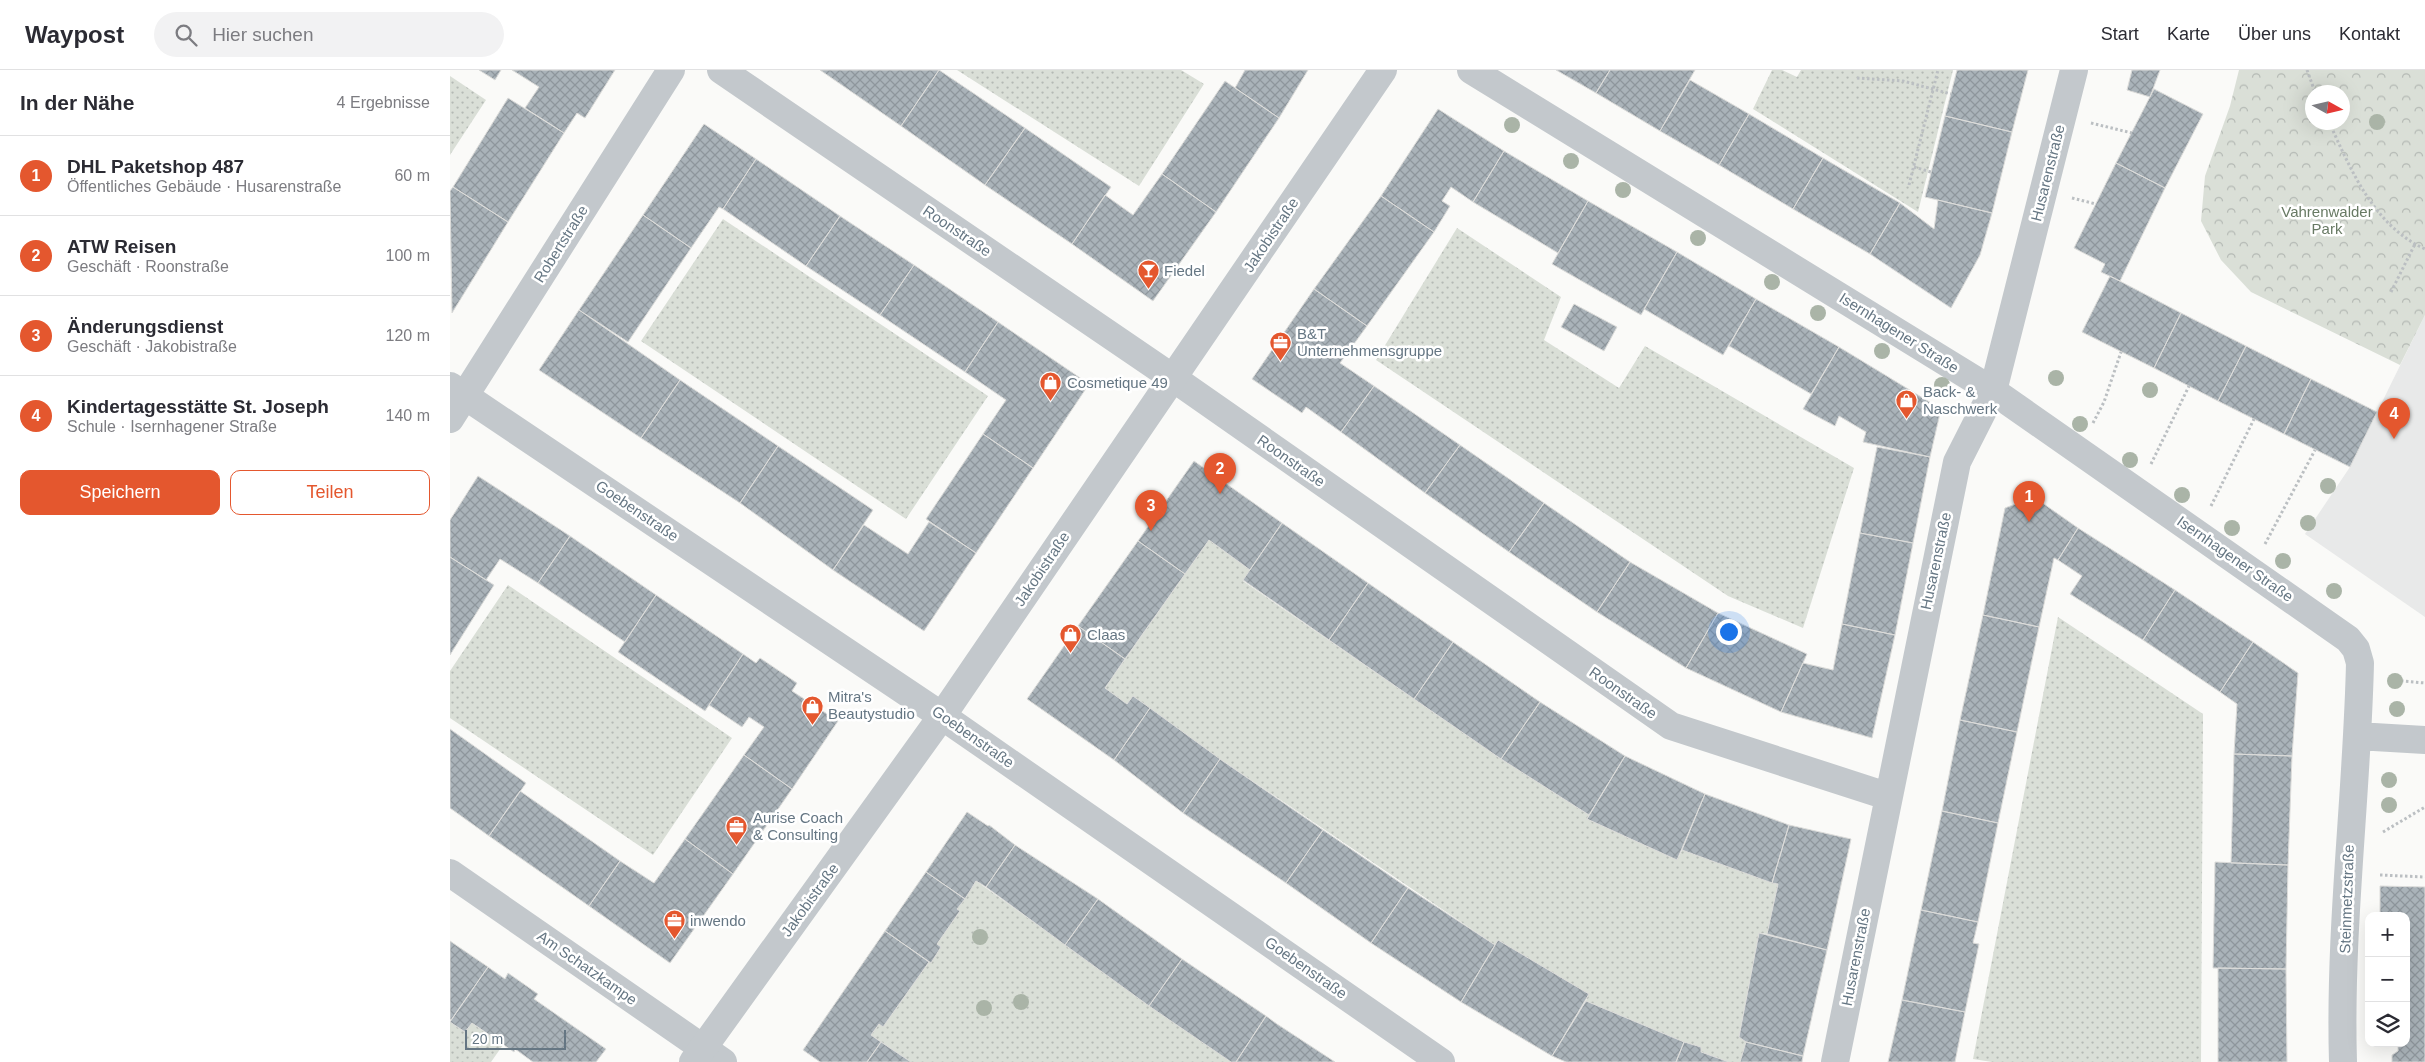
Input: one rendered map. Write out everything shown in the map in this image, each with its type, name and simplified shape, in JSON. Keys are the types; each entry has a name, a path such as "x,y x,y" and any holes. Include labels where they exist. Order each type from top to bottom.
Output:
{"street":[{"name":"Robertstraße","path":"450,419 457,390 671,70"},
{"name":"Roonstraße","path":"721,70 1173,378 1671,726 1887,796"},
{"name":"Jakobistraße","path":"707,1057 1383,70"},
{"name":"Isernhagener Straße","path":"1471,70 1993,391 2348,638 2356,649 2360,663 2357,736"},
{"name":"Husarenstraße","path":"1835,1062 1887,796 1957,462 1993,391 2074,70"},
{"name":"Goebenstraße","path":"457,390 942,716 1442,1062"},
{"path":"2357,736 2425,740"},
{"name":"Steinmetzstraße","path":"2343,1062 2342,1018 2348,863 2357,736"},
{"name":"Am Schatzkampe","path":"450,873 707,1057"}],"path":[{"path":"1909,186 1938,70"},
{"path":"2307,70 2312,85"},
{"path":"1858,78 1903,82 1951,94"},
{"path":"2062,116 2132,133"},
{"path":"2333,130 2355,178 2378,212 2415,244 2425,249"},
{"path":"1914,167 1931,172"},
{"path":"2391,292 2415,244"},
{"path":"2104,402 2121,352"},
{"path":"2163,441 2189,386"},
{"path":"2224,481 2254,419"},
{"path":"2279,517 2316,450"},
{"path":"2348,863 2425,807"},
{"path":"2348,863 2425,877"}],"shaded area":[{"path":"2425,315 2425,617 2305,534 2350,467"}],"green space":[{"path":"957,70 1181,70 1204,84 1139,186"},
{"path":"1772,70 1782,70 1797,77 1801,70 1953,70 1918,212 1753,109"},
{"name":"Vahrenwalder Park","path":"2239,70 2425,70 2425,315 2400,365 2251,292 2221,260 2201,221 2205,176 2230,106"},
{"path":"450,76 486,100 450,155"},
{"path":"723,219 988,396 906,519 641,341"},
{"path":"1457,228 1561,297 1544,340 1619,388 1645,346 1854,468 1803,628 1728,596 1376,360"},
{"path":"1209,540 1250,570 1243,581 1501,759 1589,815 1587,819 1677,860 1682,850 1778,884 1767,934 1759,933 1739,1036 1746,1042 1740,1062 1729,1062 1701,1052 1701,1047 1684,1042 1586,1001 1588,994 1498,940 1495,945 1220,759 1133,696 1127,704 1105,688"},
{"path":"508,585 732,738 653,855 450,718 450,671"},
{"path":"2058,617 2203,714 2201,1062 1992,1062 1973,1059"},
{"path":"976,881 1231,1062 911,1062 871,1035 879,1024 883,1027 929,962 931,962 941,947 937,944 960,911 957,909"},
{"path":"450,1022 465,1032 472,1023 503,1045 491,1062 450,1062"}],"building":[{"path":"479,70 501,70 495,80"},
{"path":"512,70 615,70 585,118 577,113 564,133 525,108 539,87"},
{"path":"820,70 939,70 901,126"},
{"path":"939,70 1025,128 985,185 901,126"},
{"path":"1245,70 1308,70 1279,118 1235,88"},
{"path":"1556,70 1610,70 1596,93"},
{"path":"1610,70 1695,70 1660,131 1596,93"},
{"path":"1957,70 2028,70 2012,132 1945,116"},
{"path":"2132,70 2160,70 2150,97 2127,90"},
{"path":"1690,80 1749,114 1719,165 1660,131"},
{"path":"1225,81 1279,118 1216,212 1162,174"},
{"path":"2154,89 2203,114 2165,188 2116,163"},
{"path":"508,98 564,133 508,222 453,187"},
{"path":"1438,109 1504,151 1473,202 1451,187 1442,201 1450,206 1434,232 1381,196"},
{"path":"1749,114 1823,158 1793,209 1719,165"},
{"path":"1945,116 2012,132 1992,213 1925,197"},
{"path":"704,124 756,159 723,209 719,207 691,248 643,215"},
{"path":"1025,128 1111,187 1072,244 985,185"},
{"path":"1504,151 1588,201 1558,253 1473,202"},
{"path":"1823,158 1900,203 1870,254 1793,209"},
{"path":"756,159 840,216 806,266 723,209"},
{"path":"2116,163 2165,188 2120,281 2101,272 2105,264 2074,248"},
{"path":"1162,174 1216,212 1153,301 1072,244 1105,195 1133,215"},
{"path":"453,187 508,222 452,313 450,191"},
{"path":"1381,196 1434,232 1367,326 1314,289"},
{"path":"1938,200 1992,213 1980,255 1951,308 1870,254 1900,203 1934,229"},
{"path":"1588,201 1677,252 1641,315 1552,264"},
{"path":"643,215 691,248 628,342 579,310"},
{"path":"840,216 914,265 880,315 806,266"},
{"path":"1677,252 1756,299 1723,355 1644,309"},
{"path":"914,265 998,322 965,372 880,315"},
{"path":"2110,276 2181,313 2154,368 2082,332"},
{"path":"1314,289 1367,326 1340,363 1374,386 1341,432 1306,407 1302,413 1252,379"},
{"path":"1756,299 1839,347 1811,394 1729,346"},
{"path":"1574,304 1617,327 1604,351 1561,327"},
{"path":"579,310 680,380 641,438 539,370"},
{"path":"2181,313 2246,346 2218,401 2154,368"},
{"path":"998,322 1089,384 1033,468 983,434 1006,400 965,372"},
{"path":"2246,346 2311,379 2284,434 2218,401"},
{"path":"1839,347 1941,409 1930,457 1863,442 1866,432 1839,416 1835,426 1803,409"},
{"path":"2311,379 2377,412 2350,467 2284,434"},
{"path":"680,380 778,446 740,503 641,438"},
{"path":"1374,386 1460,445 1425,493 1341,432"},
{"path":"983,434 1033,468 976,553 926,519"},
{"path":"1460,445 1544,503 1509,552 1425,493"},
{"path":"778,446 873,510 833,570 740,503"},
{"path":"1877,447 1930,457 1913,543 1860,533"},
{"path":"1194,461 1282,523 1250,570 1209,540 1185,574 1138,541"},
{"path":"478,476 570,536 538,583 500,559 486,580 450,557 450,520"},
{"path":"2034,497 2078,528 2058,560 2054,558 2039,627 1983,615 2005,508"},
{"path":"1544,503 1630,562 1597,612 1509,552"},
{"path":"929,522 976,553 924,631 833,570 864,525 908,554"},
{"path":"1282,523 1368,583 1329,640 1243,580"},
{"path":"2078,528 2175,590 2143,640 2070,594 2082,576 2058,560"},
{"path":"1860,533 1913,543 1895,635 1842,624"},
{"path":"570,536 656,595 625,642 538,583"},
{"path":"1138,541 1185,574 1125,659 1078,626"},
{"path":"450,557 494,585 450,655"},
{"path":"1630,562 1718,613 1686,668 1597,612"},
{"path":"1368,583 1453,642 1414,699 1329,640"},
{"path":"2175,590 2253,642 2220,692 2143,640"},
{"path":"656,595 743,654 705,711 618,652"},
{"path":"1718,613 1807,654 1781,712 1686,668"},
{"path":"1983,615 2039,627 2017,732 1960,720"},
{"path":"1842,624 1895,635 1872,738 1781,712 1803,663 1833,670"},
{"path":"1078,626 1125,659 1105,688 1127,704 1133,696 1150,708 1114,760 1027,699"},
{"path":"1453,642 1540,702 1501,759 1414,699"},
{"path":"2253,642 2298,673 2292,756 2234,754 2237,704 2220,692"},
{"path":"743,654 756,663 760,658 797,683 792,691 838,721 792,789 744,755 764,727 749,717 742,727 709,705"},
{"path":"1540,702 1625,756 1589,815 1501,759"},
{"path":"1150,708 1220,759 1183,813 1114,760"},
{"path":"1960,720 2017,732 1998,823 1942,811"},
{"path":"450,729 526,783 489,836 450,808"},
{"path":"2234,754 2292,756 2288,865 2231,863"},
{"path":"744,755 792,789 733,874 685,839"},
{"path":"1625,756 1705,794 1677,860 1587,819"},
{"path":"1220,759 1323,830 1286,883 1183,813"},
{"path":"520,791 620,861 589,906 489,836"},
{"path":"1705,794 1789,825 1772,883 1682,850"},
{"path":"1942,811 1998,823 1978,922 1921,910"},
{"path":"967,812 989,825 1015,845 986,887 976,881 965,899 926,872"},
{"path":"1789,825 1851,839 1827,950 1767,934 1778,884 1772,883"},
{"path":"1323,830 1408,888 1371,943 1286,883"},
{"path":"685,839 733,874 670,963 589,906 620,861 654,883"},
{"path":"1015,845 1098,899 1065,945 986,887"},
{"path":"2215,862 2288,865 2286,969 2213,968"},
{"path":"926,872 965,899 957,909 960,911 937,944 941,947 931,963 885,931"},
{"path":"2380,886 2425,887 2425,1062 2392,1062 2392,1055 2398,1051 2398,1047 2410,1047 2410,912 2380,912"},
{"path":"1408,888 1495,945 1461,1002 1371,943"},
{"path":"1098,899 1182,959 1149,1006 1065,945"},
{"path":"1921,910 1978,922 1973,943 1979,944 1965,1012 1902,1000"},
{"path":"885,931 929,962 883,1027 879,1024 871,1035 881,1042 867,1062 820,1062 803,1050"},
{"path":"1759,933 1827,950 1803,1056 1746,1042 1739,1037"},
{"path":"1498,940 1589,994 1552,1056 1461,1002"},
{"path":"450,941 488,967 451,1020 450,1019"},
{"path":"1182,959 1266,1016 1236,1062 1231,1062 1149,1006"},
{"path":"488,967 505,979 508,973 538,994 534,999 606,1049 596,1062 533,1062 515,1049 514,1052 472,1023 465,1032 450,1022"},
{"path":"2218,968 2286,969 2287,1062 2218,1062"},
{"path":"1902,1000 1965,1012 1955,1062 1888,1062"},
{"path":"1586,1001 1684,1042 1676,1062 1566,1062 1552,1056"},
{"path":"1266,1016 1277,1024 1335,1062 1236,1062"},
{"path":"881,1042 911,1062 867,1062"},
{"path":"1684,1042 1701,1047 1701,1052 1729,1062 1676,1062"},
{"path":"1746,1042 1803,1056 1802,1062 1740,1062"}],"place":[{"name":"Fiedel","path":"1148,290"},
{"name":"B&T Unternehmensgruppe","path":"1281,362"},
{"name":"Cosmetique 49","path":"1051,402"},
{"name":"Back- & Naschwerk","path":"1907,420"},
{"name":"Kindertagesstätte St. Joseph","path":"2394,439"},
{"name":"ATW Reisen","path":"1220,494"},
{"name":"DHL Paketshop 487","path":"2029,522"},
{"name":"Änderungsdienst","path":"1151,531"},
{"name":"Claas","path":"1071,654"},
{"name":"Mitra's Beautystudio","path":"812,725"},
{"name":"Aurise Coach & Consulting","path":"737,846"},
{"name":"inwendo","path":"674,940"}]}
